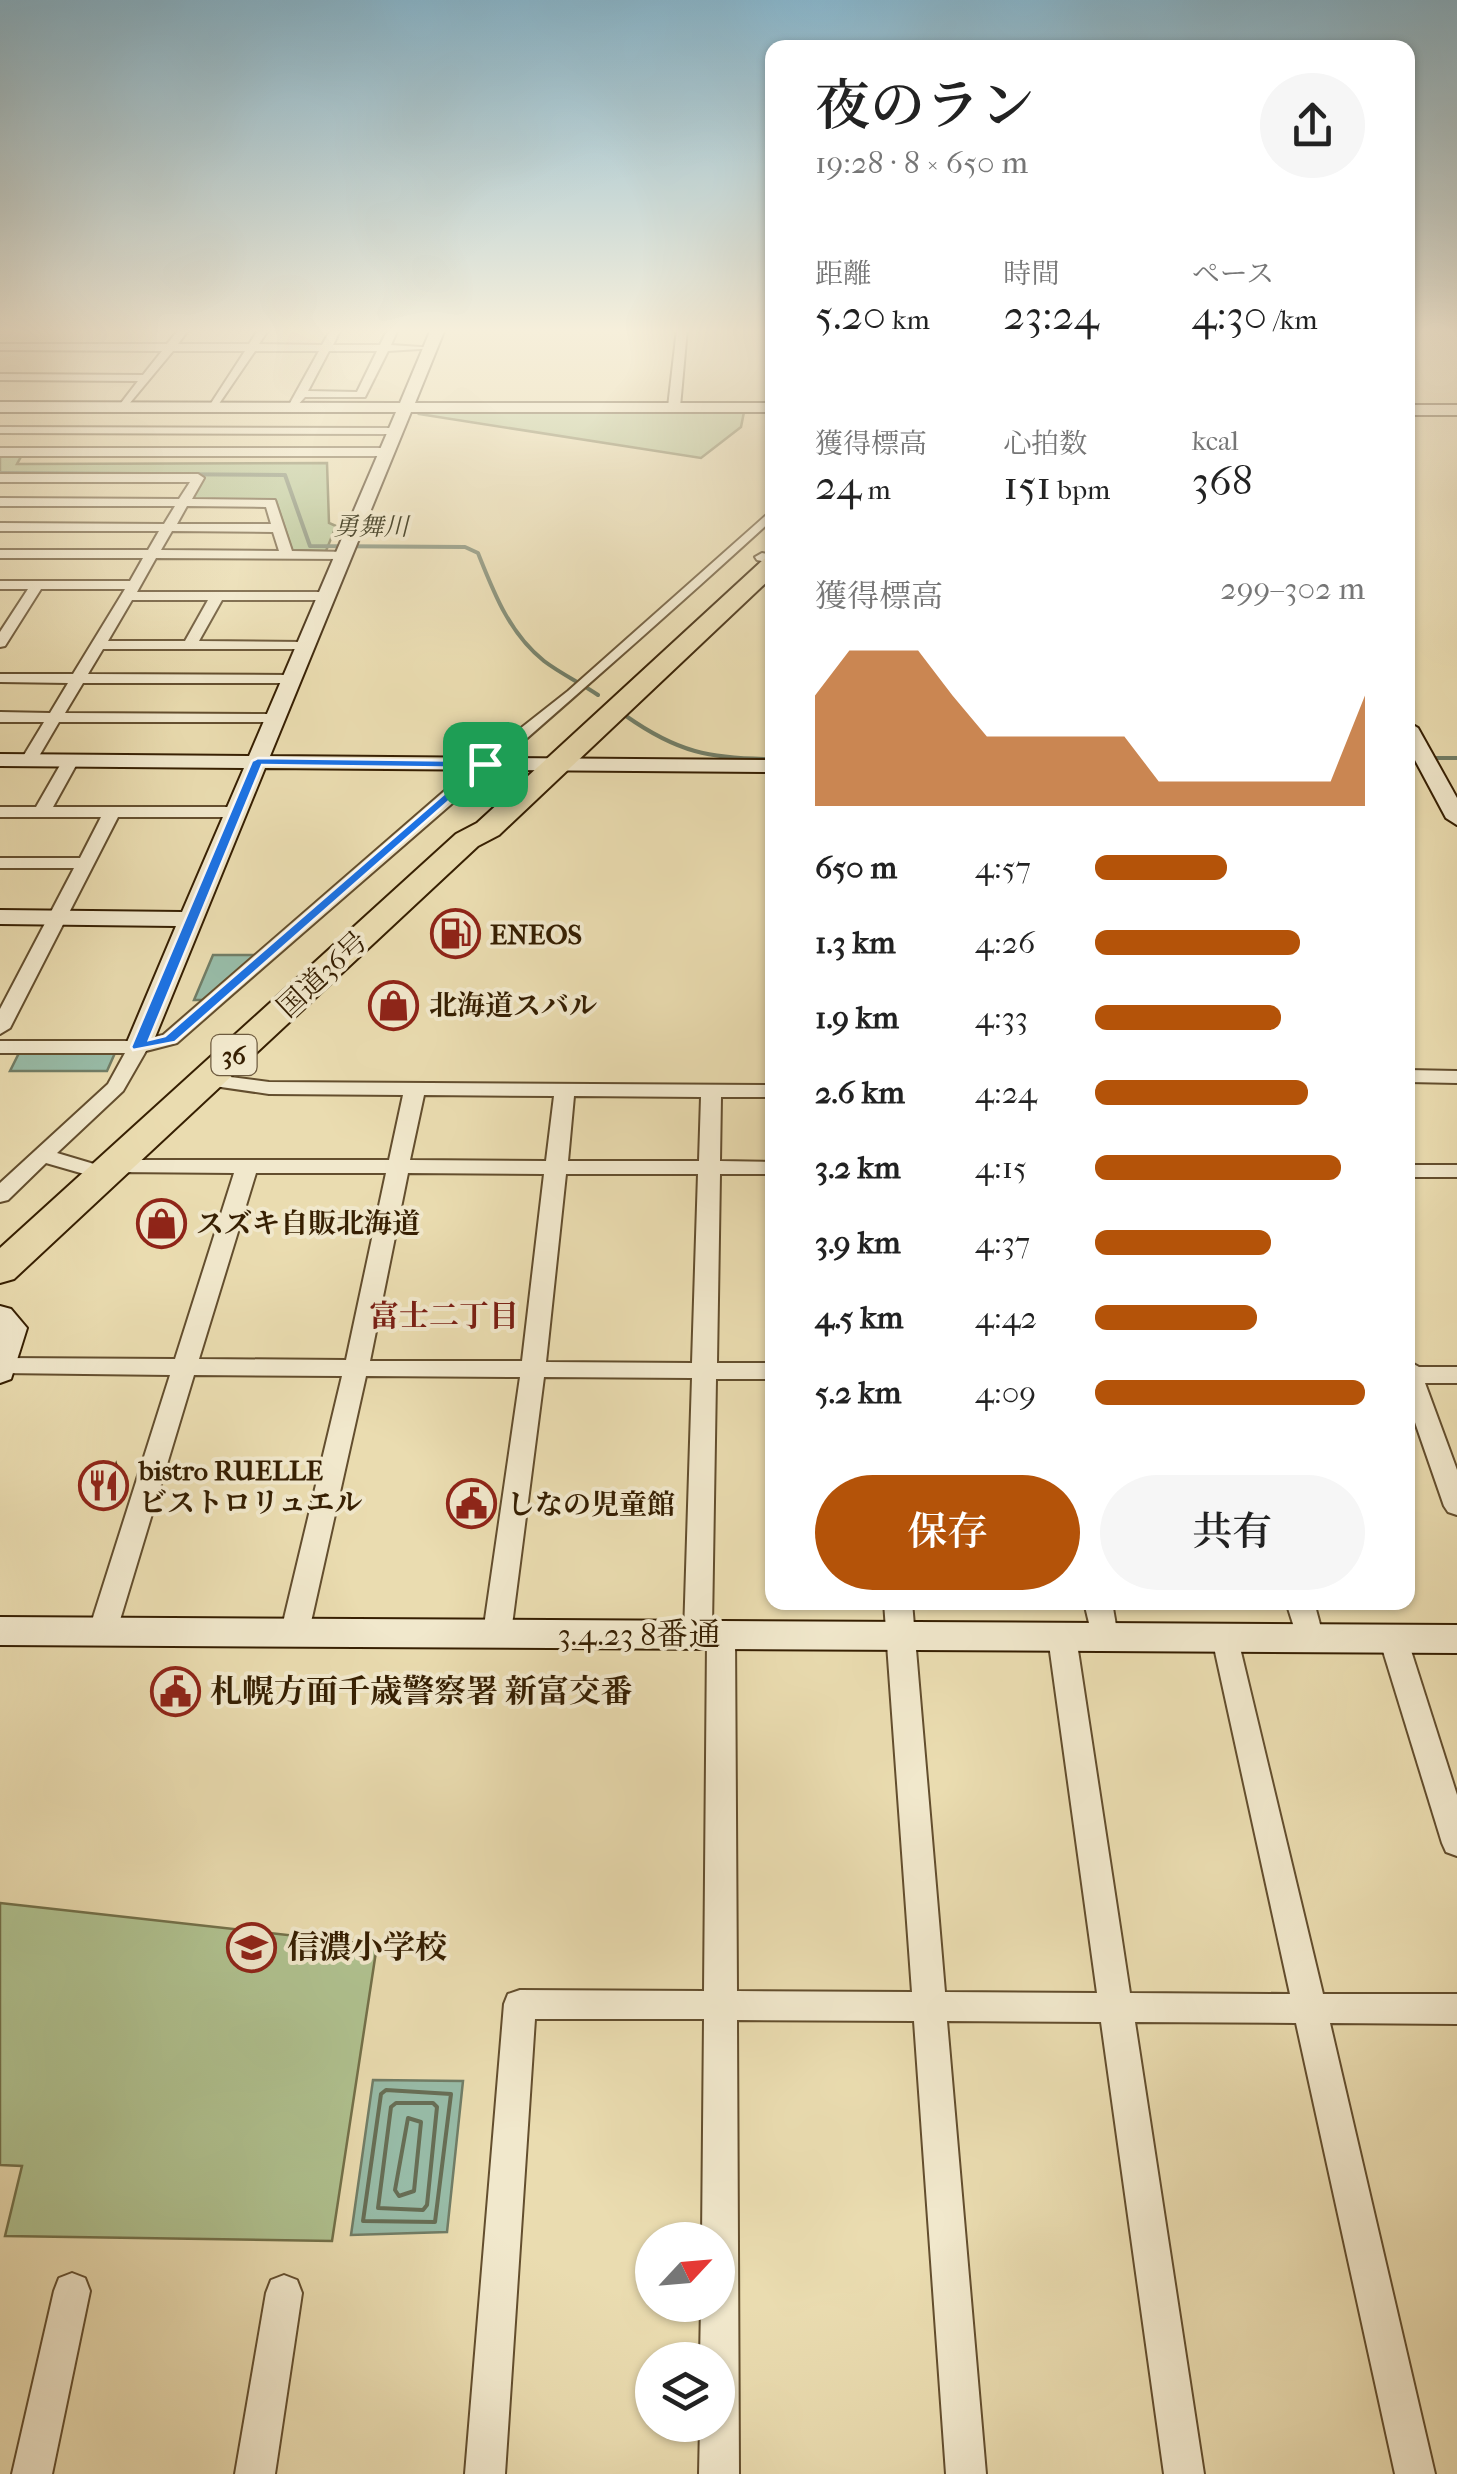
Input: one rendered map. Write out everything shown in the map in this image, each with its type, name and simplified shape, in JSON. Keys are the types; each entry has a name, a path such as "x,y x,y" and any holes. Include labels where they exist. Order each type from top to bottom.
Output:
{"highway":[{"name":"国道36号","path":"0,1270 467,840 488,830 545,767 765,562"}],"street":[{"path":"0,515 5,502 55,444"},
{"path":"212,456 219,444"},
{"path":"0,1195 116,1087 138,1047 389,444"},
{"path":"0,452 212,456 386,452"},
{"path":"0,478 34,473 198,478 29,760"},
{"path":"5,502 271,503 286,555"},
{"path":"0,1047 138,1047 170,1039 485,764 573,694 765,520"},
{"path":"0,527 278,528"},
{"path":"0,554 286,555 347,550"},
{"path":"0,585 217,596 326,596"},
{"path":"0,643 38,585"},
{"path":"190,646 217,596"},
{"path":"98,645 304,646"},
{"path":"0,678 289,679"},
{"path":"0,717 273,719"},
{"path":"0,760 485,764 765,774"},
{"path":"42,812 71,760"},
{"path":"545,767 765,766"},
{"path":"1424,766 1456,773"},
{"path":"1424,766 1457,818"},
{"path":"0,812 235,812"},
{"path":"0,1028 112,812"},
{"path":"0,863 85,863"},
{"path":"0,918 191,918"},
{"path":"0,981 24,981"},
{"path":"1415,1076 1452,1077 1457,1099"},
{"path":"206,1080 269,1088 765,1090"},
{"path":"295,1631 356,1368 414,1088"},
{"path":"497,1633 565,1090"},
{"path":"711,1090 705,1370 721,2005 718,2474"},
{"path":"44,1156 110,1170 247,1166 765,1168"},
{"path":"103,1630 247,1166"},
{"path":"1415,1171 1457,1171"},
{"path":"0,1316 11,1328 1,1369 765,1371"},
{"path":"1415,1373 1457,1375"},
{"path":"1415,1392 1457,1506"},
{"path":"1302,1610 1310,1639"},
{"path":"900,1619 966,2474"},
{"name":"3.4.23 8番通","path":"0,1631 710,1634 900,1619 1062,1636 1102,1620 1226,1638 1457,1639"},
{"path":"1062,1636 1184,2474"},
{"path":"1226,1638 1415,2474"},
{"path":"1394,1638 1457,1842"},
{"path":"484,2474 520,2004 1457,2009"},
{"path":"32,2474 72,2291"},
{"path":"254,2474 284,2293"}],"shaded area":[{"path":"614,444 718,444 701,458"},
{"path":"0,453 23,453 17,464 327,463 329,523 336,526 326,551 292,550 276,501 191,500 203,476 0,476"},
{"path":"0,1903 377,1945 332,2241 5,2236 22,2166 0,2165"}],"water":[{"path":"213,955 255,955 206,1000 194,1000"},
{"path":"19,1053 115,1053 107,1071 10,1071"},
{"path":"373,2080 463,2081 447,2232 351,2235"}],"building":[{"path":"116,1465 109,1486 88,1487 94,1466"}],"waterway":[{"name":"勇舞川","path":"0,473 285,475 310,546 465,547 478,553 521,638 544,661 598,695"},
{"name":"勇舞川","path":"626,716 662,738 695,751 765,759"},
{"name":"勇舞川","path":"1415,758 1457,758"}],"place":[{"name":"ENEOS","path":"455,934"},
{"name":"北海道スバル","path":"394,1005"},
{"name":"スズキ自販北海道","path":"161,1223"},
{"name":"bistro RUELLE ビストロリュエル","path":"104,1486"},
{"name":"しなの児童館","path":"472,1504"},
{"name":"札幌方面千歳警察署 新富交番","path":"175,1691"},
{"name":"信濃小学校","path":"252,1947"}],"district":[{"name":"富士二丁目","path":"444,1316"}],"route":[{"path":"258,761 485,764 170,1039 138,1047 258,761"}]}
